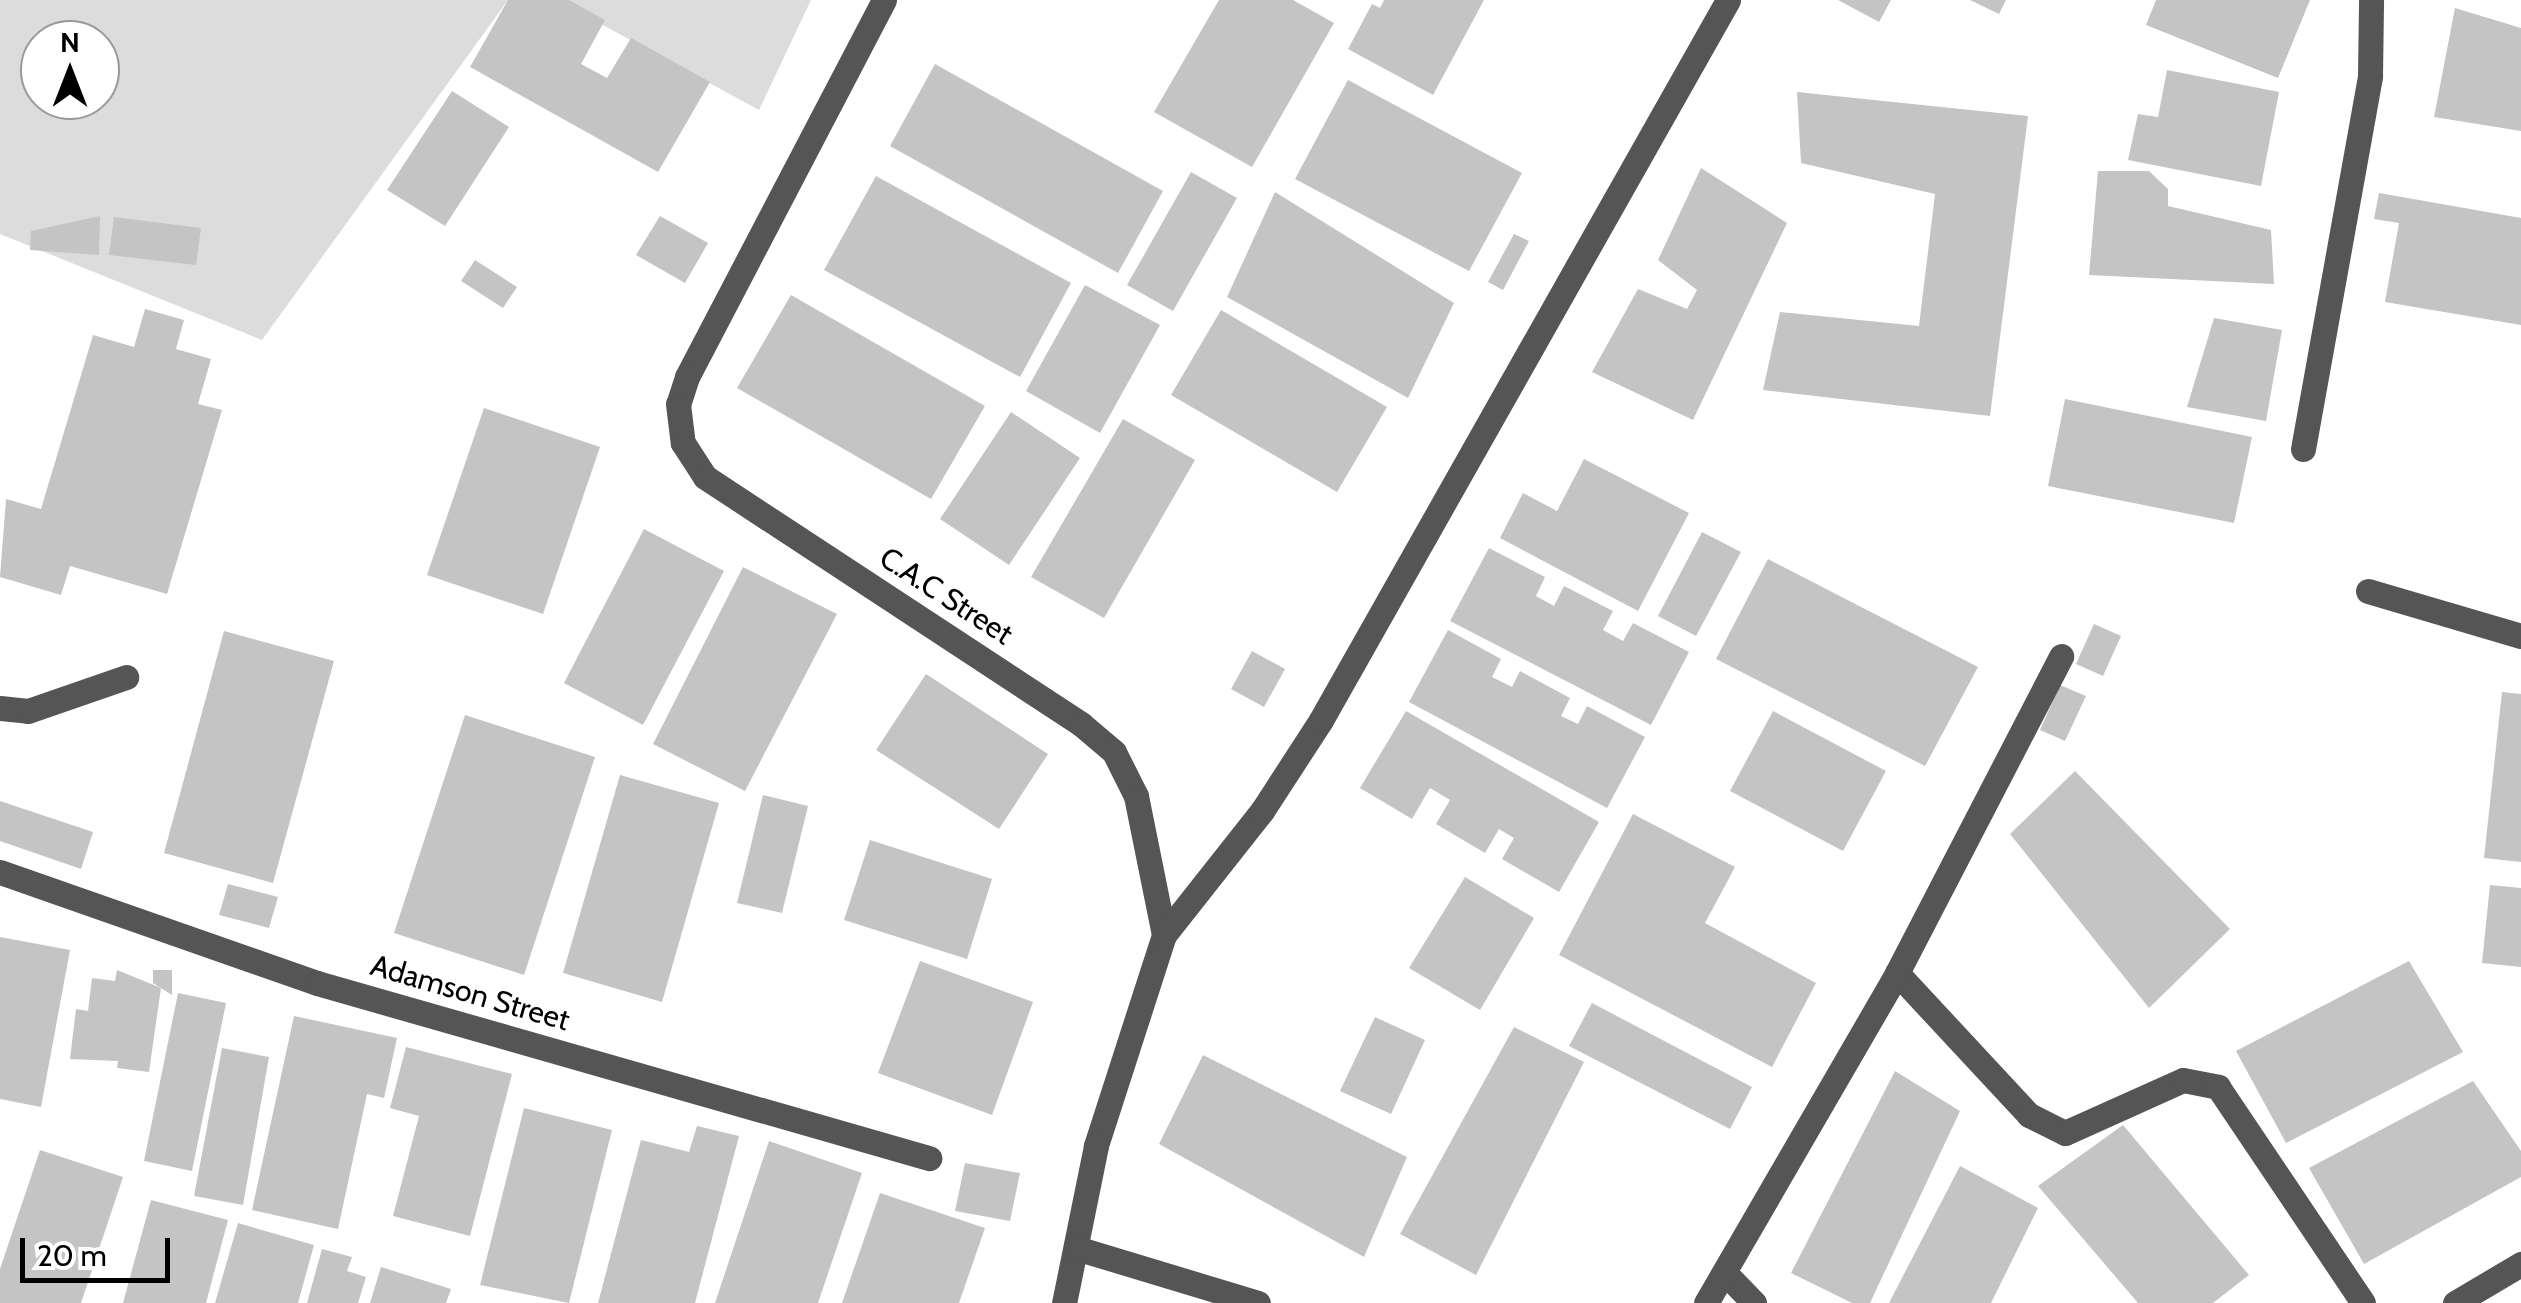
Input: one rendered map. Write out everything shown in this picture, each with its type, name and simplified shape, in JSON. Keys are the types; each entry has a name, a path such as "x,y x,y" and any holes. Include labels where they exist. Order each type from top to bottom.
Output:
{"street":[{"name":"C.A.C Street","path":"884,0 687,377 678,404 682,444 705,477 1114,752 1136,796 1164,935"},
{"path":"1064,1303 1128,1028 1164,935 1262,811 1321,720 1728,0"},
{"path":"2303,449 2370,76 2371,0"},
{"path":"2368,591 2521,636"},
{"path":"1706,1303 1897,974 2061,656"},
{"path":"0,708 28,710 126,677"},
{"name":"Adamson Street","path":"0,872 316,983 929,1158"},
{"path":"1897,974 2028,1115 2065,1133 2183,1080 2218,1086 2364,1303"},
{"path":"1076,1248 1258,1303"},
{"path":"2454,1303 2521,1264"},
{"path":"1726,1274 1754,1303"}],"shaded area":[{"path":"0,0 508,0 262,340 0,234"},
{"path":"557,0 811,0 759,110"}],"building":[{"path":"508,0 569,0 605,20 581,64 607,78 631,38 710,82 658,172 470,67"},
{"path":"1219,0 1293,0 1334,23 1252,167 1154,112"},
{"path":"1384,0 1484,0 1433,95 1348,49 1372,4 1380,8"},
{"path":"1838,0 1891,0 1879,22"},
{"path":"1970,0 2006,0 1999,14"},
{"path":"2156,0 2310,0 2278,78 2146,25"},
{"path":"2455,8 2521,28 2521,131 2434,117"},
{"path":"935,64 1163,191 1118,273 890,146"},
{"path":"2167,70 2279,92 2261,186 2128,160 2138,114 2158,117"},
{"path":"1348,80 1522,173 1469,271 1295,179"},
{"path":"452,91 509,127 445,226 387,190"},
{"path":"1797,92 2028,116 1990,416 1763,390 1780,312 1919,326 1935,194 1801,163"},
{"path":"1701,168 1787,223 1693,420 1592,372 1638,289 1687,309 1697,290 1658,260"},
{"path":"2098,171 2149,171 2168,189 2168,206 2271,230 2274,284 2089,275"},
{"path":"1191,172 1237,198 1173,311 1127,285"},
{"path":"876,176 1071,283 1020,377 824,270"},
{"path":"1275,192 1454,303 1408,398 1227,297"},
{"path":"2379,193 2521,218 2521,325 2385,302 2399,223 2374,219"},
{"path":"100,216 99,255 30,250 31,231"},
{"path":"660,216 708,243 685,283 636,255"},
{"path":"114,217 201,228 196,265 109,255"},
{"path":"1514,234 1529,241 1503,290 1488,282"},
{"path":"475,260 517,287 503,308 461,281"},
{"path":"1085,285 1160,325 1100,433 1026,391"},
{"path":"791,295 985,406 931,499 737,388"},
{"path":"145,309 184,320 176,349 211,359 198,404 222,410 167,594 70,566 61,595 0,577 6,499 41,509 93,335 134,347"},
{"path":"1221,310 1387,407 1337,492 1171,395"},
{"path":"2214,318 2282,330 2266,421 2187,407"},
{"path":"2065,399 2252,437 2234,523 2048,486"},
{"path":"484,408 600,447 543,614 427,575"},
{"path":"1011,412 1080,458 1009,565 940,519"},
{"path":"1123,419 1195,460 1104,618 1031,577"},
{"path":"1584,459 1689,513 1638,611 1500,538 1523,493 1557,511"},
{"path":"644,529 724,571 643,725 564,683"},
{"path":"1702,532 1741,552 1696,636 1658,616"},
{"path":"1489,548 1545,577 1536,596 1554,606 1564,586 1613,611 1603,630 1623,641 1633,623 1689,652 1651,725 1450,621"},
{"path":"1768,559 1978,667 1925,766 1716,659"},
{"path":"743,567 837,614 745,791 653,744"},
{"path":"2094,624 2121,636 2103,676 2076,664"},
{"path":"1448,630 1501,659 1492,677 1512,687 1520,671 1570,698 1561,716 1578,724 1587,706 1645,737 1607,808 1409,702"},
{"path":"224,631 334,661 273,883 164,853"},
{"path":"1252,651 1285,669 1264,707 1231,689"},
{"path":"926,674 1048,754 999,829 876,750"},
{"path":"2060,685 2086,696 2065,741 2040,730"},
{"path":"2502,692 2521,694 2521,862 2484,858"},
{"path":"1406,711 1599,822 1559,892 1502,859 1514,838 1499,829 1485,853 1436,824 1450,800 1430,788 1412,819 1360,788"},
{"path":"1773,711 1886,771 1843,851 1730,791"},
{"path":"465,715 595,757 524,975 394,933"},
{"path":"2075,771 2230,929 2149,1008 2010,834"},
{"path":"620,775 719,803 662,1002 563,973"},
{"path":"763,795 808,806 782,913 737,903"},
{"path":"0,801 93,832 81,869 0,841"},
{"path":"1633,814 1735,867 1705,923 1816,983 1772,1067 1559,955"},
{"path":"870,840 992,879 967,959 844,920"},
{"path":"1465,877 1534,918 1480,1010 1409,968"},
{"path":"228,884 278,897 269,928 219,915"},
{"path":"2490,885 2521,888 2521,967 2482,963"},
{"path":"0,937 70,950 41,1107 0,1099"},
{"path":"920,961 1033,1002 992,1115 878,1073"},
{"path":"2409,961 2463,1052 2286,1143 2236,1051"},
{"path":"117,970 161,988 149,1072 117,1068 118,1061 70,1059 76,1009 88,1011 92,978 115,981"},
{"path":"153,970 172,970 172,995 153,983"},
{"path":"178,993 226,1003 192,1171 144,1161"},
{"path":"1592,1003 1752,1087 1730,1129 1569,1046"},
{"path":"294,1016 397,1038 384,1098 367,1094 338,1229 252,1210"},
{"path":"1375,1017 1425,1040 1391,1114 1340,1091"},
{"path":"1514,1027 1584,1062 1476,1275 1400,1234"},
{"path":"406,1047 512,1074 470,1236 393,1216 419,1116 390,1108"},
{"path":"222,1048 269,1057 243,1205 194,1196"},
{"path":"1203,1055 1407,1157 1364,1257 1159,1144"},
{"path":"1895,1071 1960,1111 1870,1303 1852,1303 1791,1273"},
{"path":"2473,1081 2521,1151 2521,1177 2364,1264 2309,1168"},
{"path":"524,1108 612,1130 569,1303 480,1285"},
{"path":"2123,1125 2249,1275 2213,1303 2138,1303 2038,1186"},
{"path":"697,1126 739,1136 695,1303 598,1303 641,1140 689,1152"},
{"path":"769,1141 862,1173 818,1303 715,1303"},
{"path":"40,1150 123,1177 81,1303 0,1303 0,1269"},
{"path":"965,1163 1020,1173 1010,1221 955,1211"},
{"path":"1960,1166 2038,1208 1991,1303 1889,1303"},
{"path":"880,1193 985,1228 959,1303 842,1303"},
{"path":"151,1200 228,1220 206,1303 123,1303"},
{"path":"238,1223 314,1245 298,1303 215,1303"},
{"path":"322,1249 352,1257 347,1271 366,1277 358,1303 307,1303"},
{"path":"381,1267 451,1289 446,1303 370,1303"}]}
